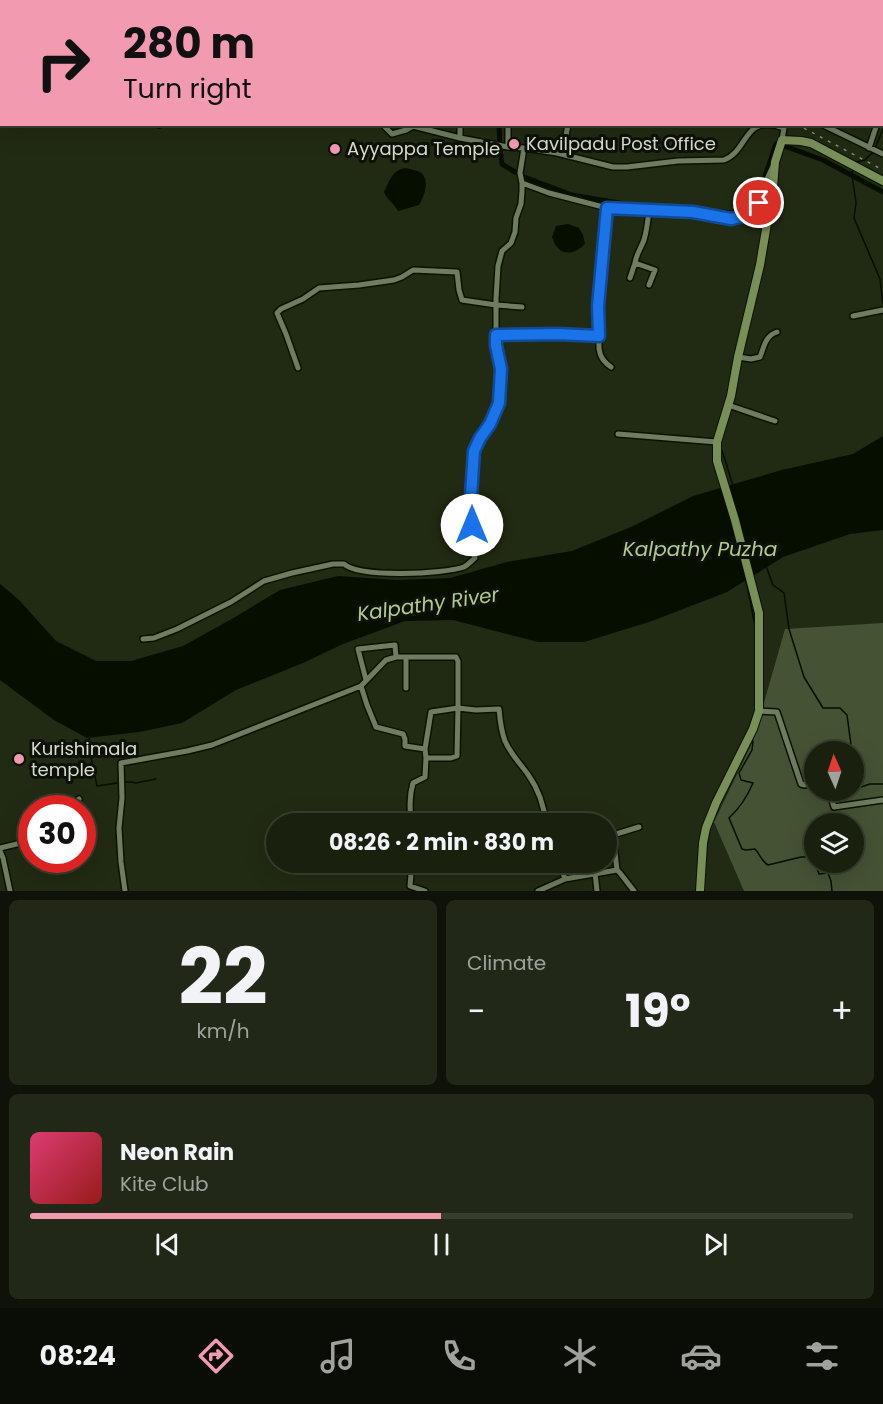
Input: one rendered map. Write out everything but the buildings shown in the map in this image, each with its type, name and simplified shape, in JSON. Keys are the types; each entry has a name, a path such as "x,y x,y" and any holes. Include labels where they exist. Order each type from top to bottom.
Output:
{"main road":[{"path":"700,891 706,828 753,729 759,711 759,613 717,461 717,442 728,405 762,255 775,162 782,140 801,141 811,143 883,181"}],"street":[{"path":"383,126 392,134 412,126 427,127 460,138 563,154 594,163 627,167 678,161 724,160 738,150 750,131 757,126"},
{"path":"460,126 460,138"},
{"path":"508,126 508,147"},
{"path":"563,154 568,126"},
{"path":"775,126 784,128 782,140"},
{"path":"825,126 883,154"},
{"path":"869,148 876,126"},
{"path":"143,639 154,638 177,629 231,602 264,581 292,573 333,564 344,564 349,569 381,573 431,573 466,566 475,558 470,510 474,451 499,403 501,369 496,345 498,266 502,251 511,243 515,232 516,218 521,204 520,173 524,148"},
{"path":"522,183 549,193 607,208 693,212 731,219 740,217 759,203 775,162"},
{"path":"607,208 598,306 600,354 611,367"},
{"path":"630,278 646,233 649,210"},
{"path":"635,263 655,270 649,285"},
{"path":"297,368 277,314 281,309 303,299 319,288 394,280 413,270 457,272 462,300 522,308"},
{"path":"853,316 883,309"},
{"path":"738,357 751,359 760,357 766,339 772,333 777,332"},
{"path":"496,335 599,336"},
{"path":"728,405 775,421"},
{"path":"618,434 717,442"},
{"path":"396,657 395,645 358,649 367,705 376,727 403,734 405,746 425,749"},
{"path":"126,891 119,828 122,798 121,763 212,745 363,683 386,660 396,657 456,657 458,661 457,756 426,758"},
{"path":"406,658 406,688"},
{"path":"410,813 413,783 425,777 425,749 430,712 458,708 499,709 505,741 530,776 543,804 544,813"},
{"path":"759,711 777,712 801,784 804,785"},
{"path":"832,801 834,807 883,800"},
{"path":"617,834 639,827"},
{"path":"10,891 0,850 18,844"},
{"path":"617,871 634,891"},
{"path":"410,873 410,886 425,891"},
{"path":"563,873 565,879"},
{"path":"538,891 565,879 595,873 597,891"}],"green space":[{"path":"883,623 883,891 744,891 714,822 753,741 785,629"}],"water":[{"path":"405,168 418,171 423,175 426,188 419,205 398,211 384,192 394,174"},
{"path":"568,224 579,228 585,244 567,253 557,247 552,237 556,226"},
{"name":"Kalpathy Puzha","path":"883,436 883,530 850,534 783,557 727,592 652,621 584,642 538,642 453,620 405,621 343,644 236,690 182,723 139,732 87,738 54,720 0,680 0,584 19,600 56,641 96,661 131,661 183,646 280,590 338,576 397,580 450,578 507,562 572,551 631,527 693,496 782,470 853,454"}],"waterway":[{"path":"499,126 502,164 515,172"},
{"path":"876,146 883,129"},
{"path":"698,210 733,213 756,197 776,144 823,160 883,192"},
{"path":"855,164 865,160 873,152"},
{"path":"853,169 856,203 854,218 880,279 883,304"},
{"path":"524,177 572,195 647,207"},
{"path":"722,450 733,486"},
{"path":"766,566 773,585 784,593 789,629 804,677 823,708 840,708 847,715 851,741"},
{"path":"745,580 756,631"},
{"path":"90,736 88,743 97,786 117,783"},
{"path":"750,741 753,741 752,750 739,773 741,780 753,783 743,802 729,818 742,849 755,849 768,865 801,857 813,857 819,874 828,873 832,891"},
{"path":"125,782 136,783 156,779"},
{"path":"864,786 883,784"}],"railway":[{"path":"800,126 883,170"}],"place":[{"name":"Kavilpadu Post Office","path":"514,144"},
{"name":"Ayyappa Temple","path":"335,149"},
{"name":"Kurishimala temple","path":"19,759"}],"route":[{"path":"472,525 470,510 474,451 499,403 501,369 496,335 599,336 598,306 607,208 693,212 731,219 740,217 759,203"}],"water label":[{"name":"Kalpathy River","path":"428,604"}]}
